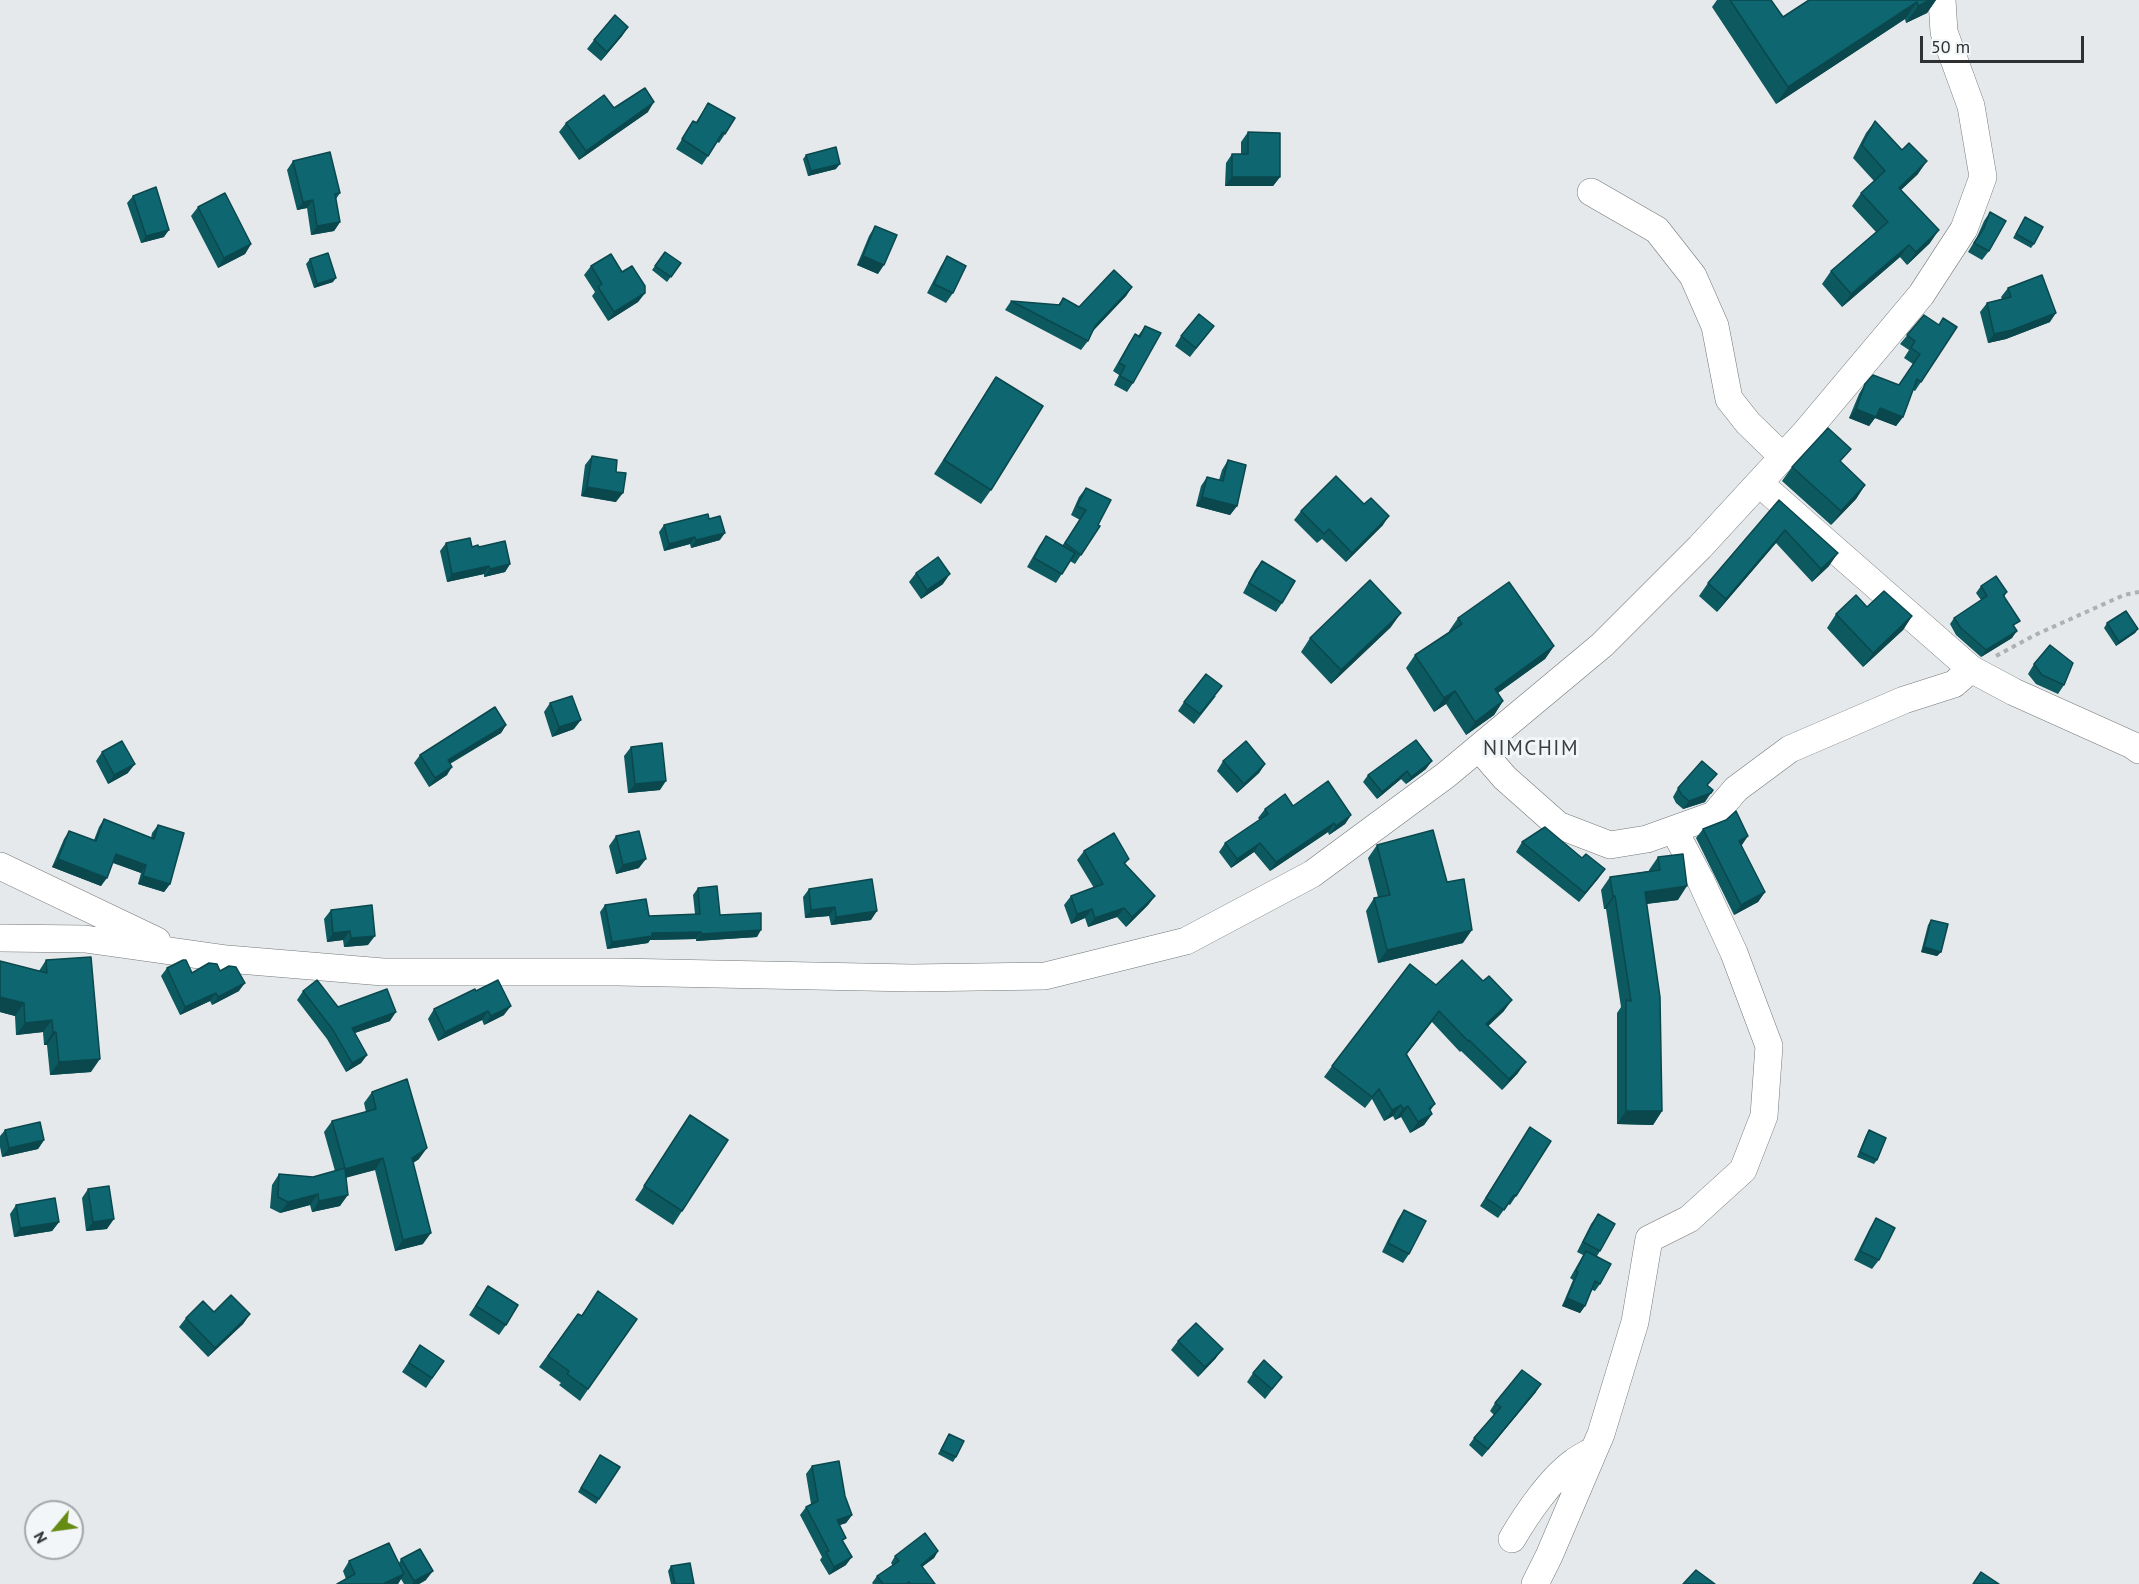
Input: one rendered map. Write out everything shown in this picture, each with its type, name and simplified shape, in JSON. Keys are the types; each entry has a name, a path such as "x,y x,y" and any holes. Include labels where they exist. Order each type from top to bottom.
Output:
{"street":[{"path":"0,938 85,939 227,959 383,972 618,972 912,978 1045,976 1186,941 1312,874 1446,775 1602,645 1701,547 1783,458 1921,295 1964,230 1983,177 1971,106 1944,32 1942,0"},
{"path":"1591,192 1657,230 1693,276 1715,326 1729,399 1748,423 1783,458"},
{"path":"1759,483 1971,669 2014,692 2139,750"},
{"path":"1479,748 1505,778 1558,825 1610,845 1647,839 1714,815 1736,789 1790,749 1904,700 1954,684 1971,669"},
{"path":"1535,1584 1601,1434 1635,1322 1649,1239 1689,1219 1743,1170 1764,1116 1769,1046 1701,879 1674,830"},
{"path":"0,866 180,952"},
{"path":"1512,1539 1524,1519 1549,1488 1573,1462 1594,1450"}],"path":[{"path":"1971,669 2035,635 2124,595 2139,592"}],"building":[{"path":"1730,0 1771,0 1783,17 1809,0 1930,0 1918,6 1917,2 1788,87"},
{"path":"615,15 628,27 607,52 594,40"},
{"path":"645,88 654,102 586,151 566,123 604,95 614,108"},
{"path":"708,103 735,118 708,156 682,139 693,121 697,123"},
{"path":"1875,121 1902,150 1909,143 1927,161 1899,188 1939,230 1916,252 1909,245 1851,294 1831,271 1888,222 1861,193 1885,171 1862,145"},
{"path":"1248,132 1280,133 1280,177 1232,177 1232,154 1248,154"},
{"path":"836,147 840,164 811,171 806,155"},
{"path":"330,152 340,193 335,194 340,222 317,226 313,200 303,202 293,161"},
{"path":"156,187 169,230 146,236 133,196"},
{"path":"225,193 251,244 224,258 198,207"},
{"path":"1990,212 2006,221 1989,251 1974,243 1984,228"},
{"path":"2025,217 2043,227 2034,244 2016,234"},
{"path":"875,226 897,235 884,265 863,256"},
{"path":"665,252 681,263 671,277 655,266"},
{"path":"328,253 336,278 317,284 310,259"},
{"path":"611,254 622,272 632,266 645,286 645,293 614,312 598,287 602,284 591,266"},
{"path":"947,256 966,266 953,293 934,284"},
{"path":"1114,270 1132,287 1095,326 1088,341 1011,301 1060,305 1063,298 1079,307"},
{"path":"2042,275 2056,313 2012,330 1994,334 1987,303 2011,297 2008,288"},
{"path":"1199,314 1214,326 1196,348 1181,336"},
{"path":"1924,315 1939,325 1943,318 1957,327 1921,382 1917,379 1903,417 1880,408 1876,417 1856,409 1865,384 1873,375 1899,385 1920,354 1911,348 1915,341 1907,335"},
{"path":"1145,326 1161,333 1133,383 1120,376 1125,366 1119,363 1135,334 1140,337"},
{"path":"996,377 1043,406 991,490 944,460"},
{"path":"1828,428 1851,449 1840,461 1865,485 1841,511 1792,467"},
{"path":"592,456 617,460 616,472 626,473 623,493 587,487"},
{"path":"1228,460 1246,465 1237,506 1202,497 1207,477 1223,481"},
{"path":"1336,476 1364,504 1371,498 1389,516 1352,553 1329,529 1324,534 1301,511"},
{"path":"1086,488 1111,500 1098,525 1100,526 1081,555 1065,543 1086,510 1077,506"},
{"path":"1779,500 1838,553 1821,569 1785,530 1726,599 1708,583"},
{"path":"708,514 709,519 720,516 725,533 696,540 695,537 669,544 664,525"},
{"path":"1046,536 1075,553 1062,574 1034,558"},
{"path":"470,538 472,547 505,541 510,564 452,574 446,543"},
{"path":"938,557 950,574 927,590 916,573"},
{"path":"1262,561 1295,581 1282,603 1249,583"},
{"path":"1996,576 2007,592 2003,595 2020,621 2013,625 2017,631 1986,650 1961,628 1954,618 1987,596 1981,586"},
{"path":"1370,580 1401,613 1341,670 1310,638"},
{"path":"1509,582 1554,646 1495,689 1503,701 1475,722 1455,691 1444,698 1415,655 1462,624 1458,618"},
{"path":"1884,591 1912,616 1873,653 1836,614 1856,595 1867,607"},
{"path":"2126,611 2138,629 2119,642 2107,623"},
{"path":"2050,645 2073,663 2064,685 2042,675 2034,664"},
{"path":"1206,674 1222,686 1200,714 1184,702"},
{"path":"572,696 581,720 559,727 550,703"},
{"path":"495,707 506,725 448,760 452,767 435,778 420,755"},
{"path":"1416,740 1432,761 1411,777 1407,771 1382,792 1368,775"},
{"path":"122,741 135,764 114,775 102,752"},
{"path":"1246,741 1265,764 1244,784 1223,761"},
{"path":"662,743 666,781 635,784 631,747"},
{"path":"1702,761 1717,774 1707,785 1713,790 1711,793 1689,801 1678,788"},
{"path":"1328,781 1351,815 1336,826 1334,823 1276,862 1260,843 1237,859 1225,843 1268,814 1265,809 1285,794 1293,806"},
{"path":"1736,811 1748,836 1739,841 1765,892 1741,905 1703,829 1726,820"},
{"path":"104,819 154,839 158,825 184,833 170,884 143,876 146,865 116,854 107,878 58,859 69,831 96,841"},
{"path":"1545,827 1582,858 1586,854 1605,869 1585,893 1522,842"},
{"path":"1433,830 1447,882 1464,879 1472,930 1387,950 1374,898 1390,895 1377,845"},
{"path":"639,831 646,859 623,865 616,836"},
{"path":"1114,833 1129,859 1124,863 1155,896 1132,917 1124,908 1095,918 1092,909 1077,914 1071,896 1103,884 1084,851"},
{"path":"1683,854 1687,886 1645,892 1660,997 1662,1111 1626,1111 1626,1000 1631,1001 1610,877 1660,870 1658,857"},
{"path":"872,879 877,911 836,917 835,907 811,910 809,889"},
{"path":"717,886 720,915 761,913 761,930 701,934 701,932 652,933 652,936 612,942 605,905 646,899 649,916 700,914 698,888"},
{"path":"372,905 375,936 351,938 350,931 333,933 331,910"},
{"path":"1931,920 1948,924 1941,952 1924,947"},
{"path":"91,957 100,1059 59,1062 56,1032 53,1032 52,1020 25,1023 24,1003 0,997 0,961 47,973 46,960"},
{"path":"186,960 192,973 209,963 217,964 220,971 229,966 236,967 245,983 218,997 216,993 185,1007 167,968"},
{"path":"1462,960 1483,981 1489,976 1512,1000 1486,1024 1526,1062 1509,1079 1439,1011 1406,1054 1435,1104 1429,1108 1432,1114 1418,1122 1408,1106 1403,1109 1401,1105 1392,1110 1379,1089 1372,1097 1332,1066 1410,964 1436,985"},
{"path":"317,980 338,1007 387,989 396,1012 352,1028 367,1055 352,1063 333,1030 303,991"},
{"path":"498,980 511,1006 491,1016 488,1011 445,1032 434,1009"},
{"path":"407,1079 427,1148 412,1158 431,1233 403,1240 383,1158 345,1169 348,1195 319,1201 318,1194 288,1202 278,1197 279,1174 313,1177 345,1168 332,1121 376,1109 372,1092"},
{"path":"690,1115 728,1140 682,1211 644,1186"},
{"path":"40,1122 44,1140 9,1148 5,1130"},
{"path":"1530,1127 1551,1141 1516,1196 1514,1195 1504,1210 1486,1198"},
{"path":"1869,1130 1886,1138 1877,1160 1860,1152"},
{"path":"109,1186 114,1219 93,1222 88,1189"},
{"path":"55,1198 59,1222 20,1228 16,1205"},
{"path":"1404,1210 1426,1221 1409,1254 1388,1243"},
{"path":"1598,1214 1615,1224 1600,1251 1583,1242"},
{"path":"1876,1218 1895,1228 1879,1260 1860,1251"},
{"path":"1586,1251 1611,1264 1600,1284 1595,1281 1585,1306 1567,1298"},
{"path":"488,1286 518,1305 506,1325 476,1306"},
{"path":"598,1291 637,1319 588,1389 548,1356 578,1314 582,1316"},
{"path":"231,1295 250,1314 215,1348 186,1318 203,1301 214,1312"},
{"path":"1196,1323 1223,1349 1205,1367 1178,1341"},
{"path":"420,1345 444,1361 432,1378 409,1363"},
{"path":"1264,1360 1282,1377 1272,1389 1253,1373"},
{"path":"1522,1370 1541,1384 1488,1449 1474,1438 1501,1407 1495,1403"},
{"path":"949,1434 964,1441 956,1457 941,1450"},
{"path":"600,1455 620,1467 599,1499 581,1488"},
{"path":"839,1461 845,1496 852,1515 837,1520 846,1538 842,1540 852,1557 834,1567 826,1552 829,1551 806,1507 818,1501 812,1466"},
{"path":"925,1533 938,1551 921,1565 935,1584 911,1584 909,1582 883,1584 877,1576 899,1561 895,1556"},
{"path":"389,1543 404,1574 383,1584 337,1584 355,1574 349,1561"},
{"path":"420,1549 433,1571 414,1581 401,1559"},
{"path":"690,1563 694,1584 675,1584 671,1566"},
{"path":"1696,1570 1715,1584 1683,1584"},
{"path":"1981,1572 1999,1584 1973,1584"}],"district":[{"name":"NIMCHIM","path":"1531,749"}]}
